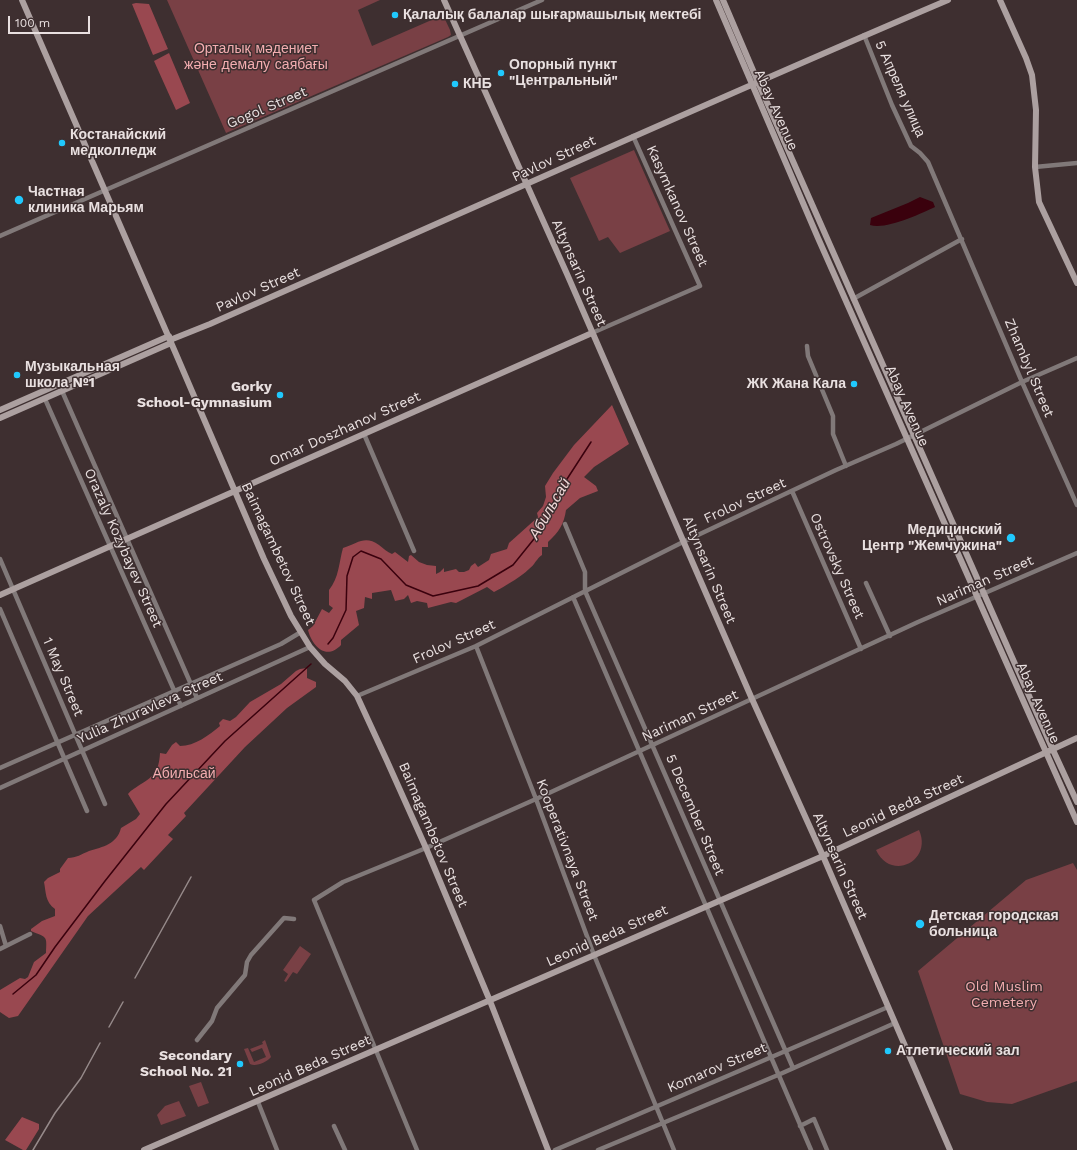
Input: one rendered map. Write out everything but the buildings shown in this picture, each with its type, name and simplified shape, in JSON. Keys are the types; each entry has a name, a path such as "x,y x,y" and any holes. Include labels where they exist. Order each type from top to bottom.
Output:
{"street":[{"name":"Baimagambetov Street","path":"22,0 236,491 264,559 291,616 310,648 325,664 345,681 357,696 426,848 490,1001 548,1150"},
{"name":"Altynsarin Street","path":"444,0 567,274 752,700 823,856 950,1150"},
{"name":"Gogol Street","path":"0,236 542,0"},
{"name":"Abay Avenue","path":"716,0 853,299 911,437 1050,752 1077,822"},
{"name":"Abay Avenue","path":"723,0 818,238 911,437"},
{"name":"Pavlov Street","path":"0,410 210,324 526,185 633,136 948,0"},
{"path":"1000,0 1032,75 1036,110 1035,167 1039,202 1077,283"},
{"name":"5 Апреля улица","path":"864,35 892,105 911,146 928,162 951,215"},
{"name":"Kasymkanov Street","path":"633,136 700,286"},
{"path":"1035,167 1077,163"},
{"name":"Zhambyl Street","path":"951,215 1022,382 1077,505"},
{"path":"853,299 962,239"},
{"name":"Omar Doszhanov Street","path":"0,595 700,286"},
{"name":"Pavlov Street","path":"0,418 45,399 170,340"},
{"path":"807,346 808,356 833,416 833,434 846,466"},
{"name":"Frolov Street","path":"357,696 476,646 683,542 911,437 1022,382 1077,358"},
{"name":"Orazaly Kozybayev Street","path":"62,391 197,698"},
{"name":"Orazaly Kozybayev Street","path":"45,399 181,706"},
{"path":"364,434 414,551"},
{"name":"Ostrovsky Street","path":"792,491 861,649"},
{"name":"5 December Street","path":"565,524 585,572 585,591 793,1068"},
{"name":"Nariman Street","path":"376,1050 314,900 343,882 426,848 536,799 980,594 1077,553"},
{"name":"1 May Street","path":"0,559 105,804"},
{"path":"866,583 890,636"},
{"name":"5 December Street","path":"573,597 811,1150"},
{"path":"0,609 87,811"},
{"name":"Yulia Zhuravleva Street","path":"0,768 281,644 300,632"},
{"name":"Kooperativnaya Street","path":"476,646 536,799 594,955 674,1150"},
{"name":"Yulia Zhuravleva Street","path":"0,788 310,648"},
{"name":"Leonid Beda Street","path":"148,1149 823,856 1050,752 1077,738"},
{"name":"Abay Avenue","path":"1050,752 1077,802"},
{"path":"197,1040 212,1021 217,1008 244,974 247,962 251,955 284,918 294,919"},
{"path":"0,926 6,946"},
{"path":"0,949 30,934"},
{"name":"Komarov Street","path":"555,1150 656,1105 786,1052 888,1007"},
{"path":"598,1150 793,1068 895,1023"},
{"path":"376,1050 417,1150"},
{"path":"258,1102 277,1150"},
{"path":"800,1126 814,1119 827,1150"},
{"path":"334,1126 345,1150"}],"green space":[{"name":"Орталық мәдениет және демалу саябағы","path":"167,0 380,0 358,10 372,46 443,15 451,35 226,133"},
{"path":"132,4 149,4 168,49 153,55"},
{"path":"169,53 190,103 176,110 154,61"},
{"path":"634,150 670,231 620,253 608,237 599,241 570,178"},
{"name":"Абильсай","path":"612,405 629,444 594,467 584,477 596,486 598,491 580,498 566,510 564,520 558,531 548,542 548,547 542,547 542,555 526,572 494,592 487,587 456,603 451,602 428,608 427,603 417,601 411,603 408,595 404,599 395,601 391,590 372,593 372,599 365,597 364,608 356,611 359,625 341,640 341,645 330,652 320,650 316,646 308,630 313,626 322,609 329,613 333,608 329,605 329,590 337,575 343,548 365,540 374,542 392,554 395,552 408,562 409,556 411,555 419,562 436,566 436,574 444,568 444,572 456,569 459,572 464,572 469,570 475,563 478,567 489,560 491,554 507,549 509,543 538,517 537,513 543,506 546,497 545,486 553,473 574,445"},
{"name":"Абильсай","path":"307,668 307,678 316,682 316,687 287,708 245,747 184,813 186,816 168,835 173,839 144,870 141,867 88,916 18,1016 9,1018 0,1012 0,990 20,978 25,979 28,977 34,962 46,953 45,938 31,931 31,929 42,921 55,916 55,909 49,903 44,882 48,878 60,872 60,869 68,858 76,857 109,844 116,838 121,828 136,819 140,814 128,794 151,777 157,769 160,753 166,754 176,742 180,746 186,746 202,739 220,726 219,723 223,719 230,721 236,717 250,702 281,684 296,671"},
{"path":"919,830 922,841 920,851 916,858 908,864 900,866 891,865 883,860 876,850"},
{"name":"Old Muslim Cemetery","path":"1073,863 1077,870 1077,1081 1012,1104 987,1102 960,1094 918,971 1026,880"},
{"path":"300,946 311,954 297,974 293,972 286,982 284,981 288,974 283,970"},
{"path":"265,1040 271,1057 261,1064 250,1064 244,1049 248,1048 254,1062 266,1057 262,1048 252,1052 250,1049 263,1044 262,1042"},
{"path":"201,1082 209,1103 198,1107 189,1086"},
{"path":"179,1101 186,1116 161,1125 157,1115 165,1106"},
{"path":"22,1117 39,1124 39,1129 26,1150 23,1150 5,1140"}],"shaded area":[{"path":"920,197 933,202 935,207 894,223 877,226 870,225 871,218"}],"waterway":[{"name":"Абильсай","path":"328,644 333,638 346,610 347,576 353,557 361,551 381,559 406,585 433,596 478,586 513,565 542,529 556,496 591,442"},
{"name":"Абильсай","path":"13,994 36,975 55,947 105,881 166,804 225,741 311,664"}],"railway":[{"path":"135,978 191,877"},
{"path":"109,1027 123,1002"},
{"path":"33,1150 55,1113 81,1078 100,1043"}],"place":[{"name":"Қалалық балалар шығармашылық мектебі","path":"395,15"},
{"name":"Опорный пункт \"Центральный\"","path":"501,73"},
{"name":"КНБ","path":"455,84"},
{"name":"Костанайский медколледж","path":"62,143"},
{"name":"Частная клиника Марьям","path":"19,200"},
{"name":"Музыкальная школа №1","path":"17,375"},
{"name":"ЖК Жана Кала","path":"854,384"},
{"name":"Gorky School-Gymnasium","path":"280,395"},
{"name":"Медицинский Центр \"Жемчужина\"","path":"1011,538"},
{"name":"Детская городская больница","path":"920,924"},
{"name":"Атлетический зал","path":"888,1051"},
{"name":"Secondary School No. 21","path":"240,1064"}]}
